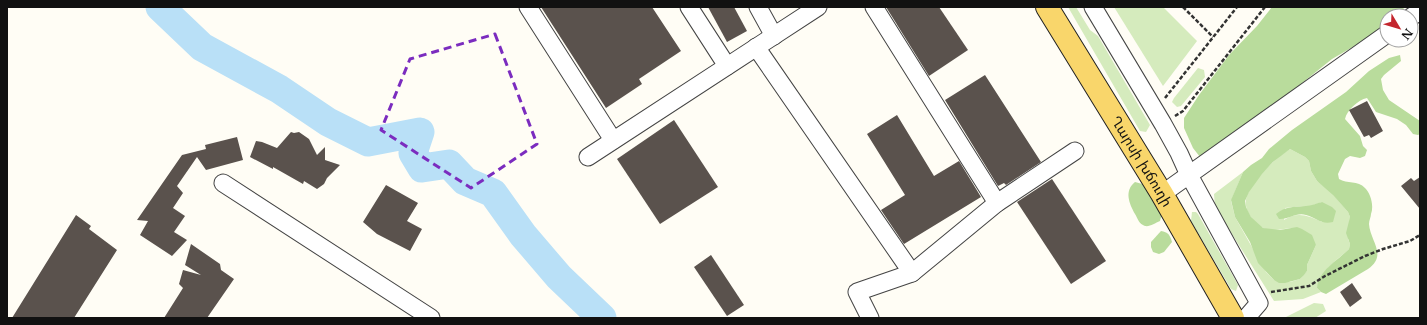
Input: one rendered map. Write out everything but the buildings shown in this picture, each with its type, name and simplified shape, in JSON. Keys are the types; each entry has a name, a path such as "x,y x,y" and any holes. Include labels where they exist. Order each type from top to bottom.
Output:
{"main road":[{"name":"Ղարսի խճուղի","path":"1047,7 1162,194 1232,318"}],"street":[{"path":"528,7 613,140"},
{"path":"688,7 727,66"},
{"path":"758,7 774,36"},
{"path":"588,156 818,7"},
{"path":"874,7 997,203"},
{"path":"1093,7 1163,124 1259,303 1246,318"},
{"path":"1162,194 1379,40"},
{"path":"756,47 912,273"},
{"path":"870,318 857,292 912,273 997,203 1075,151"},
{"path":"223,183 431,318"}],"path":[{"path":"1184,7 1213,37"},
{"path":"1163,124 1165,98 1236,7"},
{"path":"1163,124 1183,111 1265,7"},
{"path":"1255,297 1309,286 1325,276 1365,256 1410,241 1420,235"}],"highlighted area":[{"path":"495,34 537,144 471,188 381,130 410,59"}],"green space":[{"path":"1068,7 1076,7 1090,30 1098,36 1150,125 1146,132 1140,131"},
{"path":"1114,7 1163,7 1197,41 1163,86"},
{"path":"1272,7 1405,7 1379,8 1379,32 1332,59 1205,159 1200,157 1193,148 1184,128 1184,118 1229,55 1257,26"},
{"path":"1400,55 1401,61 1381,79 1383,90 1389,100 1420,121 1420,134 1413,134 1406,125 1397,119 1376,112 1367,98 1364,99 1350,109 1345,119 1360,136 1363,146 1367,150 1365,156 1360,158 1350,156 1345,159 1338,174 1339,179 1359,184 1369,193 1372,211 1369,224 1377,253 1377,258 1374,264 1326,294 1317,288 1321,276 1329,266 1349,249 1350,244 1346,233 1350,217 1348,212 1333,195 1317,181 1311,171 1309,161 1305,157 1290,149 1273,162 1262,174 1249,192 1245,201 1251,217 1263,228 1280,230 1297,227 1312,235 1316,245 1307,265 1307,271 1300,279 1279,283 1274,280 1258,263 1250,242 1235,217 1231,200 1243,172 1262,158 1269,149 1292,130 1346,92 1369,71 1389,58"},
{"path":"1198,68 1204,70 1205,77 1181,106 1177,107 1172,102 1174,98"},
{"path":"1290,149 1305,157 1309,161 1311,171 1317,181 1330,191 1348,212 1350,217 1348,239 1350,244 1349,249 1326,270 1317,288 1321,292 1303,299 1274,301 1215,207 1214,194 1243,172 1231,201 1235,217 1266,272 1274,280 1290,282 1300,279 1307,271 1307,265 1316,245 1291,228 1270,230 1263,228 1250,216 1246,204 1248,194 1257,179","holes":["1322,202 1322,222 1303,215 1289,217 1284,220 1285,208 1301,206 1308,207"]},
{"path":"1135,182 1146,185 1164,205 1160,221 1145,226 1139,221 1131,206 1129,197 1130,189"},
{"path":"1322,202 1332,207 1336,211 1333,222 1325,223 1302,214 1279,219 1276,214 1287,208 1308,206"},
{"path":"1192,212 1196,212 1198,214 1238,285 1236,291 1231,289 1191,221"},
{"path":"1161,231 1168,234 1172,242 1164,252 1159,254 1153,252 1151,242"},
{"path":"1314,303 1323,304 1326,311 1315,318 1284,318"}],"waterway":[{"path":"160,7 202,47 279,89 328,122 368,142 420,132 413,153 422,168 449,164 465,181 493,193 523,235 559,277 602,318"}]}
